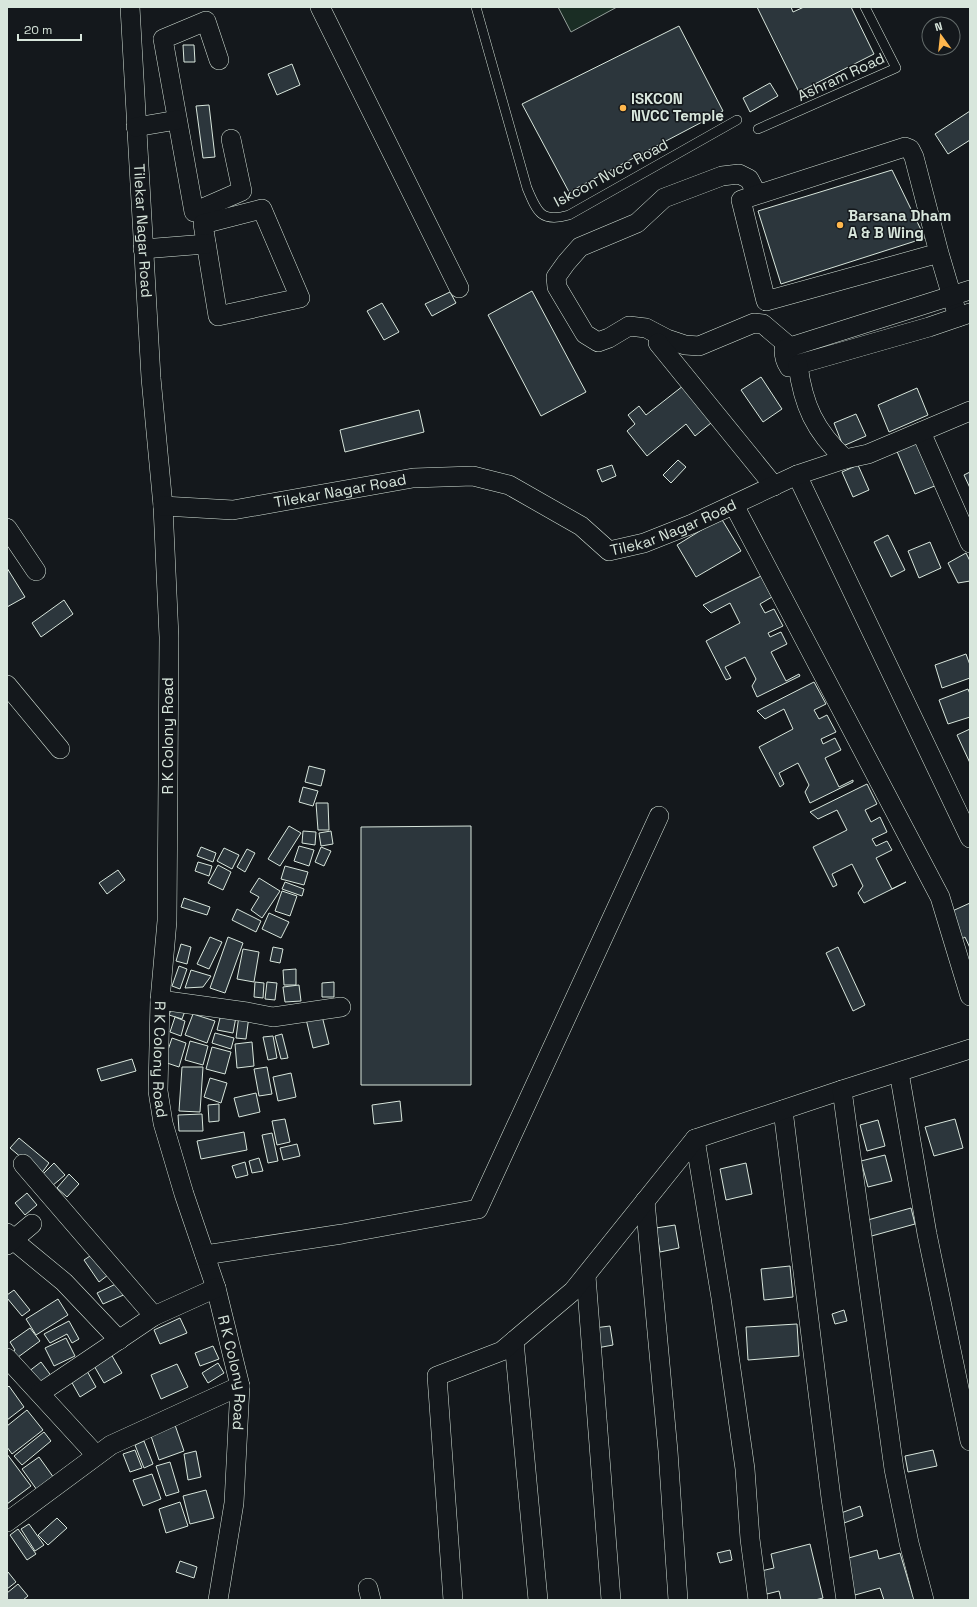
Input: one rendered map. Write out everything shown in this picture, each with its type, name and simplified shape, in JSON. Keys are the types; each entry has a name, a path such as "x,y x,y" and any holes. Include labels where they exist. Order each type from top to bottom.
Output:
{"street":[{"name":"Tilekar Nagar Road","path":"130,7 150,378 163,506 233,510 413,478 472,476 508,485 582,526 609,551 644,543 692,524 797,475 844,459 868,454 970,411"},
{"path":"320,7 459,288"},
{"path":"219,60 206,21 163,39 194,212 242,191 231,139"},
{"path":"136,127 177,120"},
{"path":"939,253 766,301 741,200 905,147 910,149 914,157 939,253 961,293 964,315 929,327 790,367 786,362 784,350 790,347 961,293"},
{"path":"757,194 749,179 739,174 722,176 664,198 637,223 580,247 556,277 556,287 585,334 598,342 609,338 629,326 646,328 668,339 685,345 699,346 754,323 763,324 790,347"},
{"path":"262,209 300,298 218,316 206,244 203,224 262,209"},
{"path":"143,249 206,244"},
{"path":"658,343 774,486"},
{"path":"798,365 801,387 814,421 821,434 844,459"},
{"path":"921,432 970,543"},
{"path":"797,475 970,838"},
{"path":"734,505 940,897 970,996"},
{"name":"R K Colony Road","path":"163,506 169,637 168,825 167,921 160,1000 158,1091 163,1123 184,1194 216,1288 240,1386 234,1503 218,1600"},
{"path":"7,528 36,571"},
{"path":"7,685 60,749"},
{"path":"205,1255 342,1234 478,1209 659,816"},
{"path":"160,1000 273,1017 341,1008"},
{"path":"453,1600 437,1376 502,1351 573,1291 695,1139 970,1049"},
{"path":"899,1072 927,1234 970,1441"},
{"path":"842,1090 894,1469 909,1543 924,1600"},
{"path":"783,1110 831,1498 846,1600"},
{"path":"695,1139 721,1298 745,1469 750,1539 758,1600"},
{"path":"23,1164 154,1316"},
{"path":"645,1201 668,1451 678,1600"},
{"path":"32,1224 9,1239 64,1282 119,1340"},
{"path":"586,1276 611,1600"},
{"path":"40,1393 154,1316 216,1288"},
{"path":"514,1340 538,1600"},
{"path":"11,1370 40,1393 96,1455"},
{"path":"7,1522 111,1445 240,1386"}],"lane":[{"name":"Iskcon Nvcc Road","path":"476,7 527,188 533,203 543,216 555,219 569,215 737,120"},
{"name":"Ashram Road","path":"758,129 896,68 865,7"}],"green space":[{"path":"558,7 617,7 571,32"}],"building":[{"path":"757,7 791,7 793,12 804,7 851,7 874,54 799,92"},
{"name":"ISKCON NVCC Temple","path":"679,26 723,111 569,192 522,104"},
{"path":"183,45 194,45 195,62 184,62"},
{"path":"292,64 300,85 277,95 268,74"},
{"path":"770,83 778,96 750,112 743,98"},
{"path":"209,105 215,157 203,158 196,106"},
{"path":"970,111 970,140 948,154 935,134"},
{"name":"Barsana Dham A & B Wing","path":"892,170 925,238 781,284 758,211"},
{"path":"532,291 586,392 541,416 488,315"},
{"path":"450,292 456,303 432,316 425,304"},
{"path":"382,303 399,332 384,340 367,311"},
{"path":"761,377 782,409 763,422 741,390"},
{"path":"688,382 711,423 695,436 686,424 647,456 627,431 635,424 628,415 639,406 646,415"},
{"path":"917,388 928,415 889,432 878,405"},
{"path":"419,410 424,432 345,452 340,430"},
{"path":"856,414 866,436 843,446 834,423"},
{"path":"917,439 937,485 915,494 896,449"},
{"path":"678,460 686,467 671,483 663,475"},
{"path":"612,465 616,476 602,482 597,470"},
{"path":"858,465 869,490 853,497 842,472"},
{"path":"970,472 970,488 964,475"},
{"path":"721,518 741,551 696,577 677,545"},
{"path":"888,535 905,570 891,577 874,542"},
{"path":"930,542 941,568 919,578 908,551"},
{"path":"966,553 970,561 970,581 958,583 948,563"},
{"path":"7,568 25,597 7,607"},
{"path":"761,576 772,597 760,604 765,613 774,609 783,626 768,633 770,637 781,632 787,644 771,652 786,681 799,674 800,676 757,697 752,686 756,679 745,657 725,667 731,678 726,680 706,641 740,623 730,603 711,613 703,605"},
{"path":"64,600 73,614 41,637 32,623"},
{"path":"966,654 970,665 970,678 942,688 935,665"},
{"path":"814,682 826,704 814,710 819,719 827,715 836,732 821,739 823,744 835,738 841,750 825,758 839,787 853,780 853,782 810,803 805,792 809,785 798,763 779,773 784,784 780,787 759,747 793,729 784,709 765,719 757,711"},
{"path":"968,689 970,694 970,717 948,724 939,700"},
{"path":"970,729 970,763 957,735"},
{"path":"309,766 325,770 321,786 305,782"},
{"path":"867,784 877,804 865,810 871,822 880,817 887,832 872,839 876,846 887,841 892,850 876,858 892,889 864,903 858,893 863,886 852,864 832,874 837,885 833,887 813,847 847,830 837,810 818,819 810,812"},
{"path":"303,787 318,791 313,806 299,802"},
{"path":"316,803 328,803 329,830 318,830"},
{"path":"289,826 301,833 280,866 268,859"},
{"path":"471,826 471,1085 361,1085 361,827"},
{"path":"303,831 316,832 315,845 302,843"},
{"path":"331,831 333,844 321,846 319,833"},
{"path":"299,846 314,850 309,866 294,861"},
{"path":"201,847 216,853 213,862 197,856"},
{"path":"321,847 331,851 324,866 315,862"},
{"path":"224,848 239,855 232,869 217,861"},
{"path":"247,849 255,853 245,872 237,867"},
{"path":"198,862 212,866 209,876 195,871"},
{"path":"218,865 231,872 223,890 208,883"},
{"path":"285,866 308,872 304,885 281,879"},
{"path":"118,870 125,880 107,894 99,883"},
{"path":"259,878 280,891 262,918 251,910 259,897 250,892"},
{"path":"285,882 304,889 302,896 282,889"},
{"path":"282,891 297,896 290,916 275,911"},
{"path":"184,898 210,907 207,915 181,907"},
{"path":"970,903 970,948 965,937 960,940 948,913"},
{"path":"237,909 261,921 256,932 232,920"},
{"path":"269,913 289,922 281,938 262,929"},
{"path":"210,937 222,942 209,969 197,964"},
{"path":"228,937 243,943 225,993 210,988"},
{"path":"181,944 191,947 187,964 176,961"},
{"path":"273,947 283,949 280,963 270,961"},
{"path":"838,947 865,1005 853,1011 826,953"},
{"path":"243,949 259,952 254,982 237,979"},
{"path":"179,966 187,969 180,989 172,986"},
{"path":"296,969 296,985 284,985 283,970"},
{"path":"191,970 211,976 203,987 185,988"},
{"path":"255,982 264,983 263,998 254,997"},
{"path":"267,982 277,983 275,1000 265,999"},
{"path":"334,982 334,997 322,997 322,983"},
{"path":"299,985 301,1001 285,1002 283,987"},
{"path":"172,1007 185,1011 182,1019 169,1015"},
{"path":"193,1014 215,1021 207,1043 185,1035"},
{"path":"221,1014 236,1017 233,1033 217,1030"},
{"path":"239,1015 249,1016 246,1039 236,1038"},
{"path":"322,1016 329,1044 313,1048 306,1019"},
{"path":"175,1017 185,1021 181,1036 170,1032"},
{"path":"215,1033 234,1038 231,1049 212,1043"},
{"path":"282,1034 288,1058 281,1059 275,1036"},
{"path":"273,1036 277,1058 268,1060 263,1037"},
{"path":"172,1038 186,1043 179,1067 164,1062"},
{"path":"190,1041 208,1046 203,1065 185,1060"},
{"path":"252,1042 254,1066 237,1068 235,1044"},
{"path":"212,1047 231,1052 225,1074 206,1069"},
{"path":"132,1059 136,1071 101,1081 97,1069"},
{"path":"182,1067 203,1067 200,1112 179,1111"},
{"path":"267,1067 272,1094 259,1096 254,1069"},
{"path":"291,1073 296,1097 278,1101 273,1077"},
{"path":"210,1078 227,1083 221,1103 204,1097"},
{"path":"256,1093 260,1112 239,1117 234,1098"},
{"path":"400,1101 402,1121 374,1124 372,1105"},
{"path":"219,1104 219,1121 209,1122 208,1105"},
{"path":"202,1114 203,1131 179,1131 178,1115"},
{"path":"285,1119 290,1142 277,1145 272,1121"},
{"path":"955,1119 963,1148 934,1156 925,1127"},
{"path":"878,1120 885,1146 867,1151 860,1125"},
{"path":"244,1132 247,1150 201,1159 197,1141"},
{"path":"272,1133 278,1161 268,1163 262,1135"},
{"path":"19,1138 49,1163 41,1174 10,1148"},
{"path":"297,1144 300,1156 283,1160 280,1148"},
{"path":"885,1155 892,1181 868,1187 861,1161"},
{"path":"259,1158 263,1171 252,1173 249,1161"},
{"path":"245,1162 248,1175 236,1178 232,1166"},
{"path":"54,1163 65,1175 52,1186 42,1175"},
{"path":"746,1163 752,1194 726,1200 720,1169"},
{"path":"69,1174 79,1184 67,1197 57,1188"},
{"path":"27,1193 37,1205 25,1215 15,1203"},
{"path":"911,1208 915,1224 868,1237 864,1221"},
{"path":"675,1225 679,1248 660,1252 656,1228"},
{"path":"93,1254 108,1275 99,1282 84,1260"},
{"path":"790,1266 793,1297 764,1300 761,1269"},
{"path":"122,1281 128,1293 103,1304 97,1293"},
{"path":"14,1290 30,1310 22,1316 7,1298 7,1295"},
{"path":"58,1299 68,1315 36,1335 26,1319"},
{"path":"844,1310 847,1321 835,1324 832,1314"},
{"path":"180,1318 187,1333 160,1344 154,1330"},
{"path":"69,1321 79,1339 72,1343 67,1334 50,1343 44,1334"},
{"path":"797,1324 799,1356 748,1360 746,1327"},
{"path":"610,1326 613,1345 597,1348 594,1328"},
{"path":"30,1328 40,1341 14,1360 8,1356 15,1350 10,1342"},
{"path":"66,1338 75,1356 54,1366 45,1348"},
{"path":"213,1346 219,1359 200,1366 195,1353"},
{"path":"111,1354 122,1373 104,1383 93,1364"},
{"path":"41,1362 52,1377 39,1387 28,1372"},
{"path":"218,1363 224,1373 208,1383 202,1373"},
{"path":"177,1364 188,1387 161,1399 151,1375"},
{"path":"87,1371 96,1387 80,1397 71,1381"},
{"path":"9,1386 24,1407 7,1420 7,1388"},
{"path":"27,1410 43,1430 12,1454 7,1447 7,1426"},
{"path":"175,1425 184,1451 159,1460 150,1433"},
{"path":"44,1432 51,1441 22,1465 14,1456"},
{"path":"144,1441 153,1464 144,1468 135,1445"},
{"path":"135,1450 142,1468 130,1472 123,1454"},
{"path":"933,1450 937,1466 908,1472 905,1456"},
{"path":"196,1451 201,1477 188,1480 184,1454"},
{"path":"7,1454 31,1486 7,1504"},
{"path":"39,1457 54,1478 37,1490 22,1469"},
{"path":"170,1462 179,1492 166,1496 156,1466"},
{"path":"152,1474 161,1499 143,1506 133,1480"},
{"path":"206,1490 214,1518 190,1524 183,1496"},
{"path":"180,1502 188,1526 166,1533 159,1509"},
{"path":"860,1506 863,1516 844,1523 841,1513"},
{"path":"57,1518 67,1528 48,1545 38,1535"},
{"path":"29,1524 44,1545 35,1551 21,1529"},
{"path":"18,1529 36,1554 27,1560 10,1535"},
{"path":"810,1544 823,1598 815,1600 781,1600 779,1591 767,1594 761,1571 774,1568 771,1554"},
{"path":"730,1550 732,1560 720,1563 717,1553"},
{"path":"877,1550 879,1559 900,1553 914,1600 884,1600 880,1588 855,1595 845,1559"},
{"path":"180,1561 197,1567 194,1578 176,1572"},
{"path":"8,1572 16,1582 7,1589 7,1573"},
{"path":"18,1584 28,1596 23,1600 7,1600 7,1593"}],"place":[{"name":"ISKCON NVCC Temple","path":"623,108"},
{"name":"Barsana Dham A & B Wing","path":"840,225"}]}
